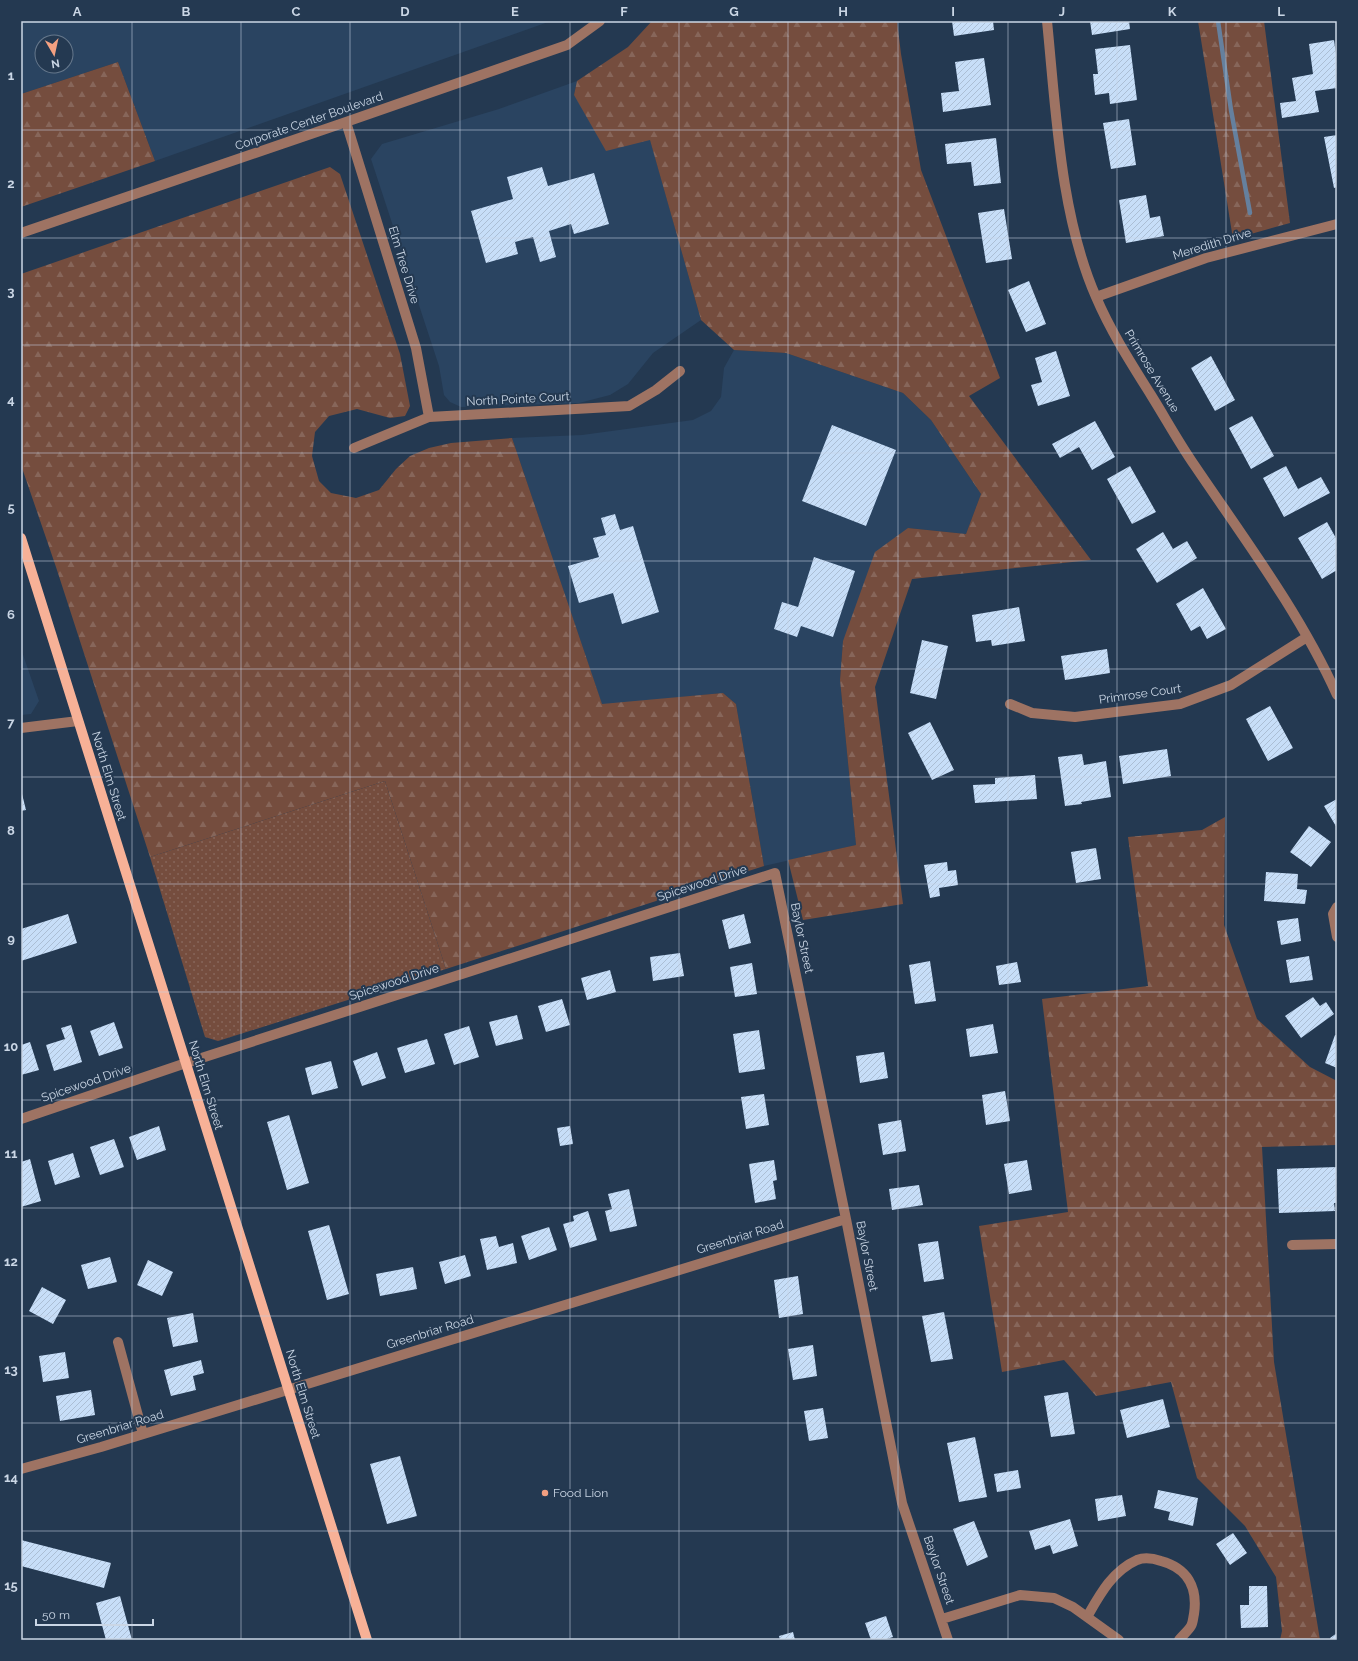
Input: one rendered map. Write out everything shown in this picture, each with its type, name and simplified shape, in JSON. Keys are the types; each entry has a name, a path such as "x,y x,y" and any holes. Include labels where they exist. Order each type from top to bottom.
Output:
{"main road":[{"name":"North Elm Street","path":"21,538 367,1640"}],"street":[{"name":"Corporate Center Boulevard","path":"21,233 567,45 600,21"},
{"name":"Primrose Avenue","path":"1046,21 1063,172 1077,246 1096,297 1118,343 1193,463 1256,556 1307,637 1337,695"},
{"name":"Elm Tree Drive","path":"346,122 416,348 429,417"},
{"name":"Meredith Drive","path":"1096,297 1206,258 1337,224"},
{"name":"North Pointe Court","path":"354,448 429,417 629,406 656,390 680,372"},
{"name":"Primrose Court","path":"1010,704 1032,714 1074,717 1180,704 1231,685 1307,637"},
{"path":"21,728 78,721"},
{"name":"Spicewood Drive","path":"21,1119 186,1063 775,873"},
{"name":"Baylor Street","path":"775,873 846,1219 902,1503 948,1640"},
{"path":"1337,907 1333,914 1337,937"},
{"name":"Greenbriar Road","path":"21,1469 143,1434 846,1219"},
{"path":"1292,1245 1337,1244"},
{"path":"118,1342 143,1434"},
{"path":"1086,1617 1106,1584 1122,1569 1137,1560 1150,1558 1172,1564 1187,1576 1194,1590 1195,1605 1192,1626 1179,1640"},
{"path":"942,1619 1020,1595 1054,1598 1072,1607 1119,1640"}],"shaded area":[{"path":"21,21 551,21 155,161 118,62 21,94"},
{"path":"577,81 574,95 650,139 701,320 653,353 628,384 610,395 579,403 461,407 450,402 444,395 439,366 371,159 382,144 499,109"},
{"path":"734,350 786,353 903,393 931,420 981,494 966,534 908,528 843,641 840,680 856,845 764,866 736,704 723,693 602,705 512,438 582,435 693,420 711,411 721,397 724,368"},
{"path":"21,649 39,701 31,714 21,715"}],"green space":[{"path":"652,21 897,21 901,54 921,170 1000,378 969,396 1091,560 912,579 875,687 903,904 803,920 788,860 856,845 840,680 843,641 875,552 908,528 966,534 981,494 931,420 903,393 786,353 734,350 701,320 650,140 606,151 574,95 577,81 628,47"},
{"path":"1198,21 1264,21 1290,223 1233,239"},
{"path":"118,62 155,161 21,207 21,94"},
{"path":"330,167 340,174 400,354 410,406 405,416 390,418 357,409 329,416 315,432 312,456 319,481 331,493 356,498 379,490 396,469 410,456 429,448 451,443 512,438 602,704 723,693 736,704 764,866 446,969 385,781 150,857 56,567 21,465 21,274"},
{"path":"385,781 446,969 218,1041 205,1037 150,857"},
{"path":"1225,817 1224,925 1257,1019 1310,1067 1337,1081 1337,1145 1262,1147 1274,1362 1320,1640 1280,1640 1282,1631 1276,1577 1245,1526 1197,1478 1171,1382 1096,1396 1064,1360 1002,1372 979,1226 1068,1212 1042,999 1148,986 1128,837 1202,830"}],"building":[{"path":"952,21 993,21 994,30 954,36"},
{"path":"1090,21 1129,21 1130,29 1092,35"},
{"path":"1334,40 1337,61 1337,88 1315,91 1319,112 1282,118 1280,103 1296,101 1292,78 1313,74 1309,44"},
{"path":"1130,45 1137,100 1110,104 1109,93 1095,95 1093,74 1098,74 1095,49"},
{"path":"984,58 991,105 943,112 941,93 959,91 955,62"},
{"path":"1129,119 1136,165 1111,169 1103,123"},
{"path":"1337,135 1337,187 1334,188 1324,137"},
{"path":"996,138 1001,183 974,186 971,162 947,164 945,144"},
{"path":"542,167 548,186 594,173 609,224 574,234 571,224 549,231 556,257 540,262 533,237 515,242 518,254 486,263 471,211 513,199 507,177"},
{"path":"1146,195 1150,218 1160,216 1164,236 1126,243 1119,200"},
{"path":"1004,209 1012,259 986,263 978,213"},
{"path":"1029,281 1046,324 1026,332 1008,290"},
{"path":"1056,351 1070,396 1038,406 1031,385 1042,382 1035,358"},
{"path":"1211,356 1235,400 1215,411 1191,368"},
{"path":"1252,416 1274,456 1251,469 1229,428"},
{"path":"1095,421 1115,457 1092,470 1079,447 1060,458 1052,444"},
{"path":"832,425 896,450 866,526 802,501"},
{"path":"1130,466 1156,512 1132,524 1107,479"},
{"path":"1286,466 1298,489 1321,477 1330,493 1284,517 1263,478"},
{"path":"615,514 620,530 633,526 659,612 622,624 613,593 579,603 568,566 599,557 593,538 606,535 601,518"},
{"path":"1327,522 1337,540 1337,570 1322,579 1298,538"},
{"path":"1163,532 1173,549 1187,541 1197,558 1157,583 1136,549"},
{"path":"814,557 855,571 833,637 801,626 797,637 774,629 782,602 798,607"},
{"path":"1203,588 1226,629 1207,639 1200,626 1191,631 1176,604"},
{"path":"1019,607 1025,641 992,646 991,640 976,642 972,615"},
{"path":"922,640 948,646 936,699 910,693"},
{"path":"1107,649 1110,673 1065,680 1061,656"},
{"path":"1270,706 1293,748 1268,761 1246,719"},
{"path":"930,722 954,770 932,780 908,733"},
{"path":"1167,749 1171,776 1123,784 1119,756"},
{"path":"1082,754 1084,765 1106,761 1111,797 1081,802 1082,804 1065,806 1058,757"},
{"path":"1035,775 1037,799 975,803 973,785 995,784 995,778"},
{"path":"21,790 26,810 21,811"},
{"path":"1337,799 1337,828 1324,806"},
{"path":"1309,826 1331,842 1311,867 1290,852"},
{"path":"1096,848 1101,879 1076,883 1071,852"},
{"path":"947,862 948,871 956,870 958,885 939,888 940,896 930,898 924,865"},
{"path":"1266,872 1298,874 1297,889 1307,890 1305,904 1264,901"},
{"path":"68,914 77,943 21,961 21,929"},
{"path":"744,914 751,943 729,949 722,920"},
{"path":"1298,918 1301,941 1281,945 1277,921"},
{"path":"680,953 684,976 653,981 650,957"},
{"path":"1309,956 1313,980 1290,983 1286,960"},
{"path":"930,961 936,1001 915,1004 909,965"},
{"path":"1017,962 1021,982 999,985 996,966"},
{"path":"752,963 757,994 735,997 730,967"},
{"path":"610,970 616,992 587,1000 581,978"},
{"path":"1313,997 1320,1006 1326,1002 1334,1014 1301,1038 1285,1016"},
{"path":"562,999 570,1025 546,1032 538,1006"},
{"path":"517,1015 523,1039 496,1046 489,1022"},
{"path":"114,1022 123,1048 99,1056 90,1031"},
{"path":"993,1024 998,1053 970,1057 966,1029"},
{"path":"71,1025 82,1062 54,1071 46,1045 65,1039 61,1028"},
{"path":"469,1026 479,1057 454,1065 444,1034"},
{"path":"759,1030 765,1069 739,1073 733,1034"},
{"path":"1335,1035 1337,1035 1337,1068 1325,1063"},
{"path":"427,1039 435,1064 405,1073 397,1048"},
{"path":"30,1042 39,1070 21,1075 21,1045"},
{"path":"377,1052 386,1078 362,1086 353,1061"},
{"path":"884,1052 888,1078 860,1083 856,1056"},
{"path":"331,1061 338,1088 312,1095 305,1068"},
{"path":"1005,1091 1010,1121 986,1125 982,1095"},
{"path":"764,1094 769,1125 746,1129 741,1097"},
{"path":"289,1115 309,1183 287,1190 267,1122"},
{"path":"901,1120 906,1151 883,1155 878,1124"},
{"path":"159,1126 166,1150 137,1160 129,1137"},
{"path":"570,1126 573,1144 560,1146 557,1128"},
{"path":"114,1139 124,1167 100,1175 90,1147"},
{"path":"73,1153 80,1177 55,1185 48,1161"},
{"path":"30,1159 41,1201 21,1207 21,1162"},
{"path":"774,1160 777,1180 773,1181 776,1199 755,1203 749,1164"},
{"path":"1027,1160 1032,1190 1009,1194 1004,1164"},
{"path":"1337,1167 1337,1203 1334,1203 1335,1211 1279,1213 1277,1169"},
{"path":"919,1185 923,1205 892,1210 889,1189"},
{"path":"629,1189 637,1226 610,1232 605,1211 612,1209 608,1194"},
{"path":"588,1211 597,1240 570,1248 563,1224 574,1221 573,1216"},
{"path":"329,1225 349,1294 327,1300 308,1231"},
{"path":"549,1227 557,1250 529,1260 521,1236"},
{"path":"496,1236 499,1247 513,1243 517,1263 487,1270 480,1239"},
{"path":"938,1241 944,1279 924,1282 918,1244"},
{"path":"465,1255 471,1276 445,1284 439,1262"},
{"path":"110,1257 117,1282 88,1289 81,1265"},
{"path":"148,1260 173,1272 162,1296 137,1285"},
{"path":"413,1267 417,1289 380,1296 376,1274"},
{"path":"798,1276 803,1314 779,1318 774,1280"},
{"path":"42,1287 66,1300 53,1324 29,1311"},
{"path":"944,1312 953,1359 931,1362 922,1316"},
{"path":"193,1313 198,1342 173,1347 167,1318"},
{"path":"813,1345 817,1376 793,1380 788,1349"},
{"path":"65,1352 69,1378 43,1382 39,1356"},
{"path":"201,1360 204,1373 193,1376 196,1390 171,1396 164,1370"},
{"path":"91,1390 95,1415 60,1421 56,1396"},
{"path":"1068,1392 1075,1434 1051,1437 1044,1396"},
{"path":"1163,1399 1170,1427 1127,1438 1120,1410"},
{"path":"823,1408 828,1438 809,1441 804,1411"},
{"path":"975,1437 987,1497 959,1502 947,1443"},
{"path":"400,1456 417,1516 387,1524 370,1464"},
{"path":"1018,1470 1021,1488 997,1492 994,1474"},
{"path":"1158,1490 1198,1498 1193,1526 1168,1520 1170,1512 1154,1508"},
{"path":"1122,1495 1126,1516 1098,1521 1095,1499"},
{"path":"1070,1519 1078,1546 1053,1554 1050,1545 1035,1550 1029,1531"},
{"path":"974,1521 988,1557 967,1566 953,1529"},
{"path":"1233,1533 1247,1553 1230,1565 1216,1544"},
{"path":"21,1540 111,1563 104,1588 21,1566"},
{"path":"1249,1586 1267,1586 1268,1627 1241,1628 1240,1605 1249,1605"},
{"path":"120,1596 132,1640 106,1640 96,1603"},
{"path":"886,1616 893,1637 883,1640 871,1640 865,1623"},
{"path":"793,1632 795,1640 780,1640 779,1636"},
{"path":"1337,1633 1337,1640 1331,1640 1330,1638"}],"waterway":[{"path":"1218,21 1231,110 1250,213"}],"place":[{"name":"Food Lion","path":"545,1493"}]}
